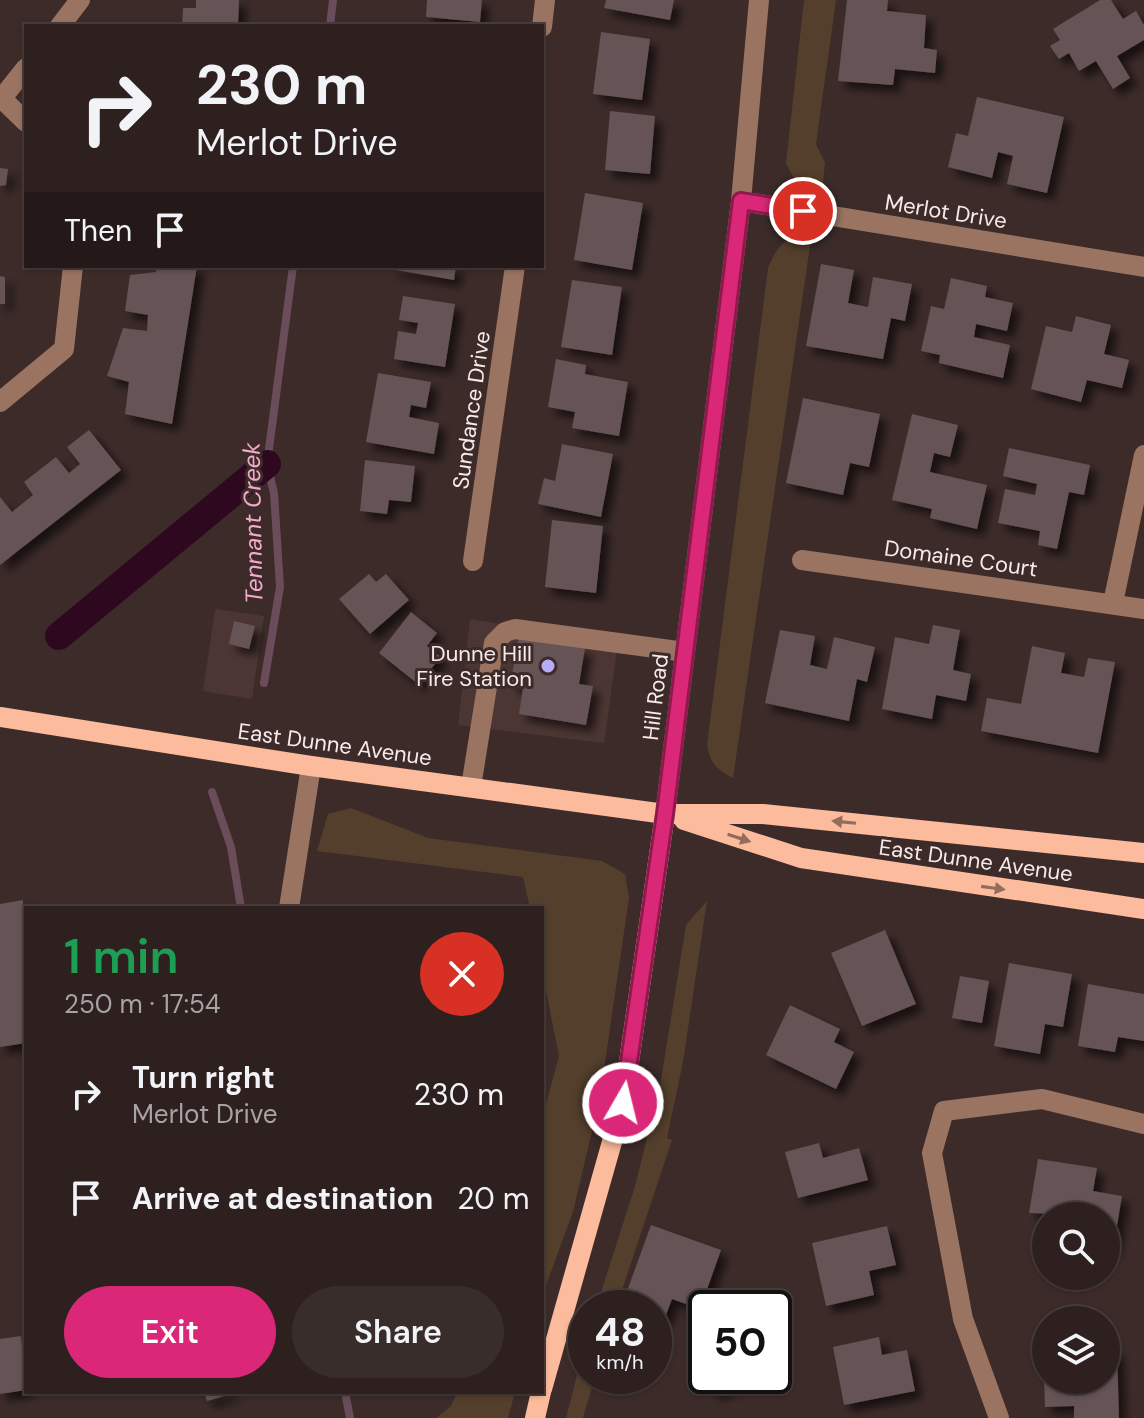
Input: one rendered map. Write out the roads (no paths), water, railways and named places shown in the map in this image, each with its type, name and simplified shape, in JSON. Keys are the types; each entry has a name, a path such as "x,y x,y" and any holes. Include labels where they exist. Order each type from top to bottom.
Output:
{"main road":[{"name":"East Dunne Avenue","path":"0,717 311,766 665,814 763,814 1144,853"},
{"name":"East Dunne Avenue","path":"665,814 801,858 1144,909"},
{"name":"Hill Road","path":"544,1383 623,1103 665,814"},
{"name":"Hill Road","path":"535,1418 541,1394"}],"street":[{"path":"62,24 80,0"},
{"path":"542,24 545,0"},
{"name":"Hill Road","path":"665,814 741,201 759,0"},
{"path":"24,70 1,97 24,120"},
{"name":"Merlot Drive","path":"741,201 1144,267"},
{"path":"0,402 64,349 73,268"},
{"name":"Sundance Drive","path":"473,561 515,268"},
{"path":"1113,603 1144,455"},
{"name":"Domaine Court","path":"802,560 1144,609"},
{"path":"471,787 494,643 505,632 515,629 685,652"},
{"path":"289,906 311,766"},
{"path":"999,1418 963,1319 932,1153 944,1111 1042,1099 1144,1124"}],"waterway":[{"name":"Tennant Creek","path":"330,24 333,0"},
{"name":"Tennant Creek","path":"264,683 280,587 274,493 267,464 293,268"},
{"path":"59,636 267,464"},
{"name":"Tennant Creek","path":"212,792 231,847 241,906"},
{"name":"Tennant Creek","path":"345,1394 350,1418"}],"place":[{"name":"Dunne Hill Fire Station","path":"548,666"}]}
